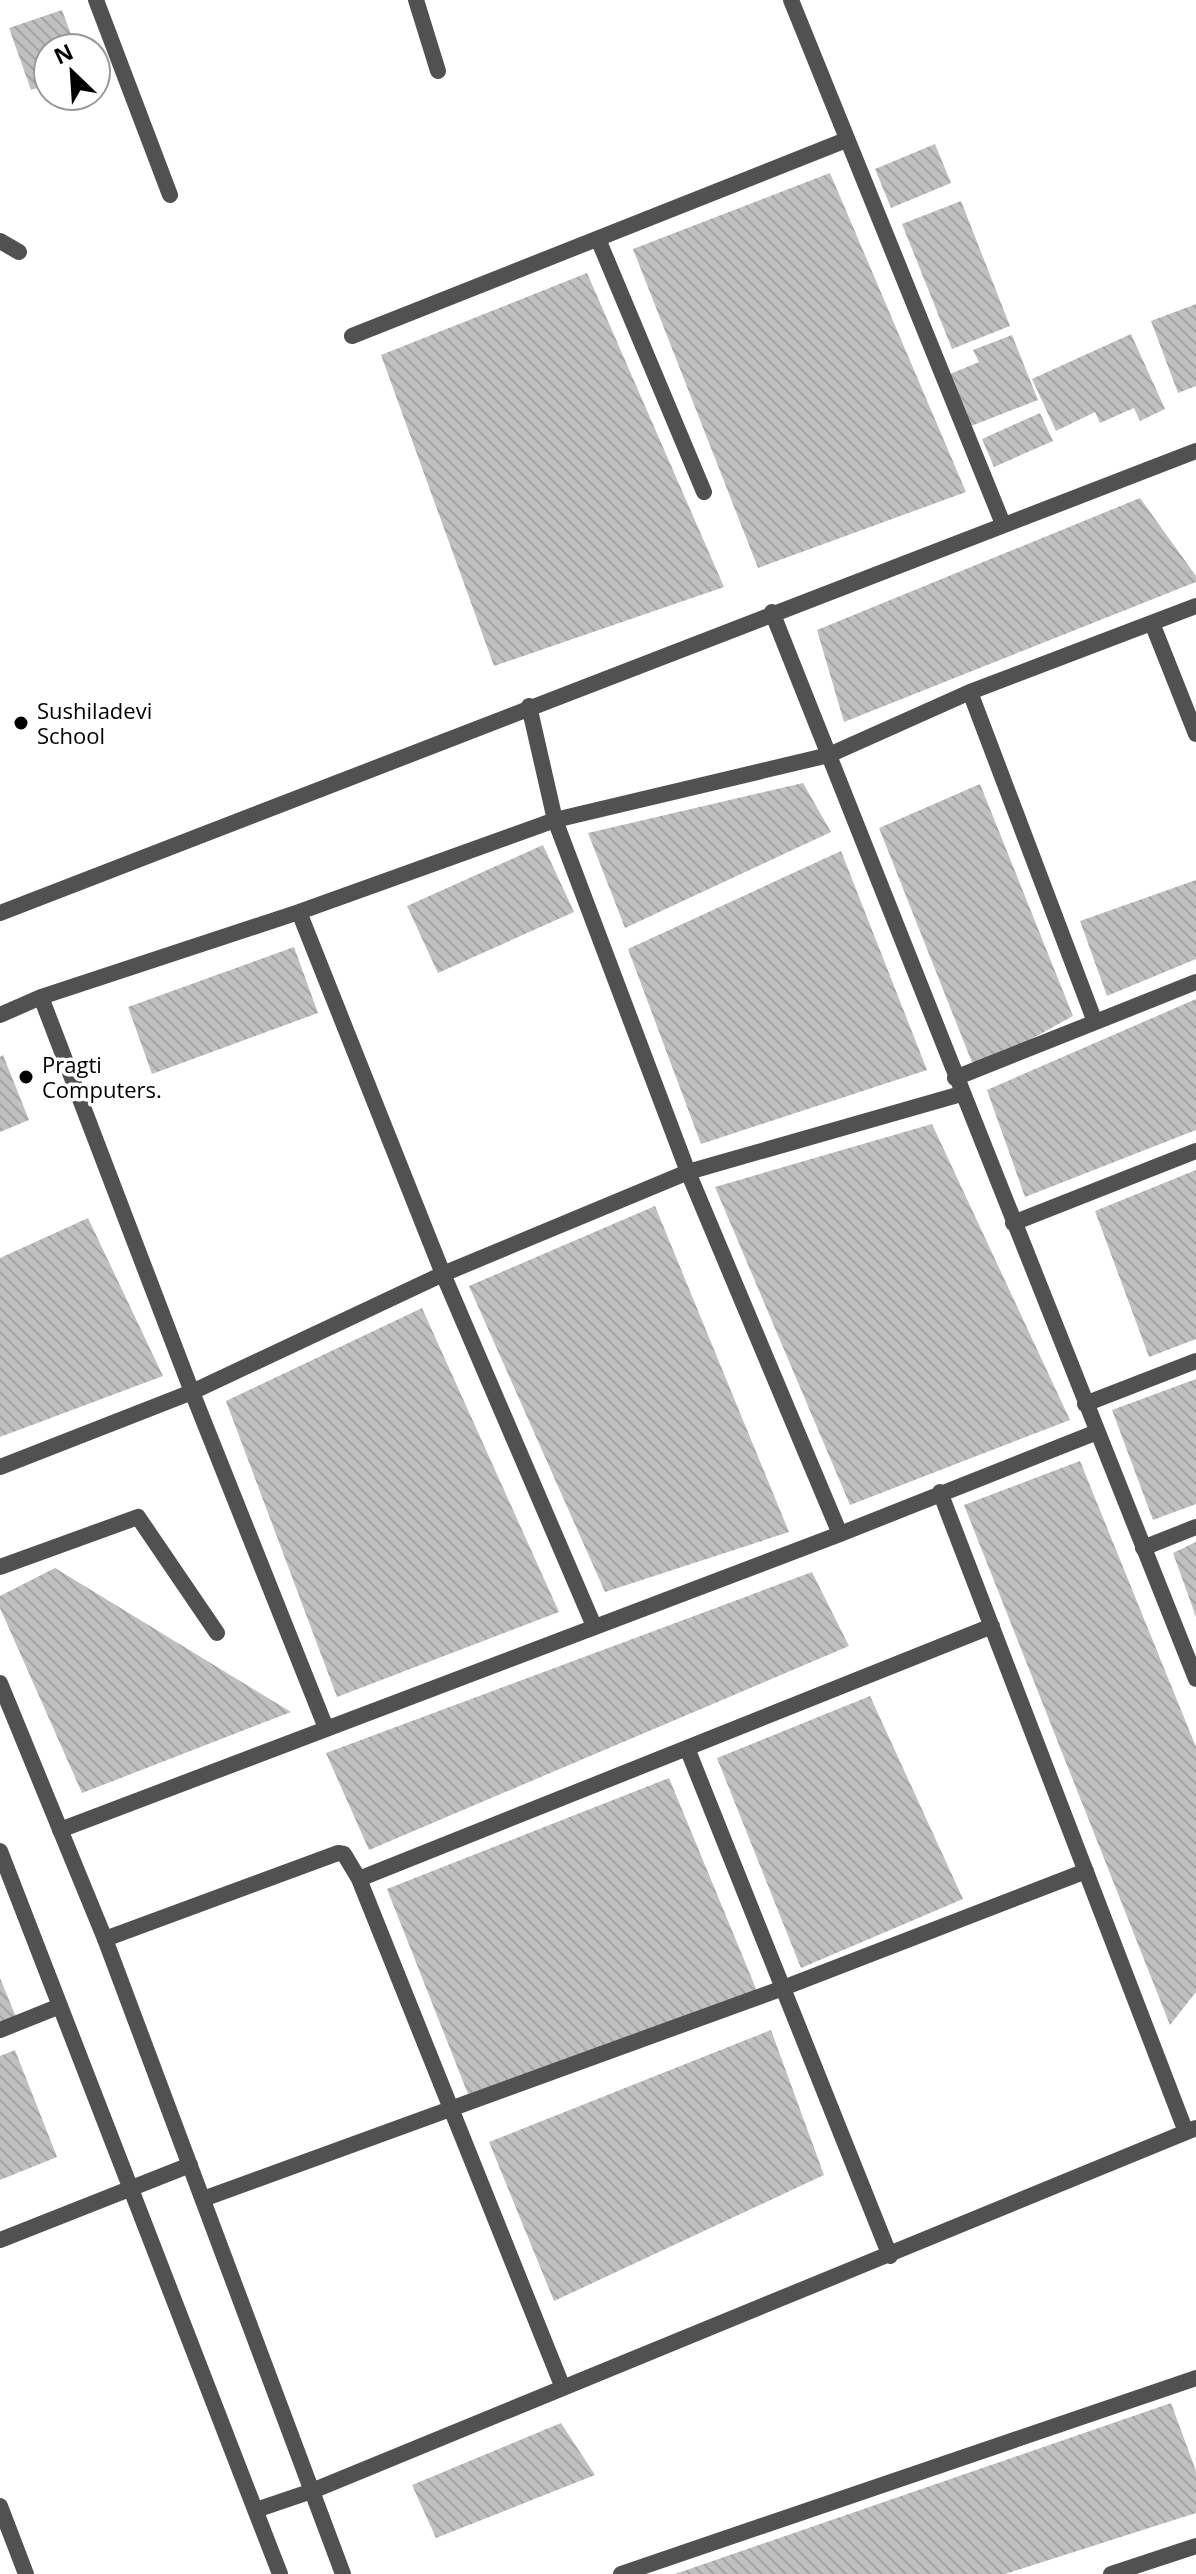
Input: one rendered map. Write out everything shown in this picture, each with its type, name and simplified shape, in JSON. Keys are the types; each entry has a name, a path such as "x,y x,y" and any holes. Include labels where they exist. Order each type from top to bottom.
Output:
{"street":[{"path":"96,0 170,195"},
{"path":"416,0 438,71"},
{"path":"791,0 1003,524"},
{"path":"352,336 846,140"},
{"path":"598,239 704,492"},
{"path":"0,241 19,252"},
{"path":"0,913 772,612 1196,451"},
{"path":"0,1015 41,997 299,912 555,820 829,755 970,692 1196,606"},
{"path":"772,612 1196,1679"},
{"path":"1152,623 1196,734"},
{"path":"970,692 1095,1022"},
{"path":"529,706 555,820 688,1172 840,1534"},
{"path":"299,912 443,1274 594,1626"},
{"path":"0,1467 192,1392 443,1274 688,1172 958,1086 1095,1022 1196,982"},
{"path":"41,997 192,1392 326,1728"},
{"path":"1013,1223 1196,1151"},
{"path":"1085,1404 1196,1361"},
{"path":"60,1830 840,1534 1097,1432"},
{"path":"256,2510 312,2491 1191,2130 1086,1871 940,1492"},
{"path":"0,1567 138,1517 217,1633"},
{"path":"1143,1548 1196,1527"},
{"path":"359,1879 992,1626"},
{"path":"0,1683 105,1939 343,2574"},
{"path":"687,1748 890,2256"},
{"path":"0,1851 280,2574"},
{"path":"105,1939 338,1853 348,1857 563,2388"},
{"path":"203,2199 783,1988 1086,1871"},
{"path":"0,2030 60,2006"},
{"path":"0,2240 190,2165"},
{"path":"621,2574 1194,2383"},
{"path":"0,2506 26,2574"},
{"path":"1111,2574 1196,2546"}],"building":[{"path":"62,10 70,32 32,32 32,90 31,90 9,28"},
{"path":"935,144 951,183 891,208 875,169"},
{"path":"830,173 966,492 758,568 633,249"},
{"path":"961,201 1010,326 952,349 902,224"},
{"path":"587,273 724,587 494,666 381,355"},
{"path":"1196,304 1196,386 1178,393 1151,321"},
{"path":"1131,334 1165,409 1140,421 1134,408 1100,423 1095,412 1056,431 1032,379"},
{"path":"1012,335 1038,400 971,426 950,374 979,362 973,350"},
{"path":"1040,413 1053,441 994,467 982,439"},
{"path":"1140,498 1196,576 1196,582 844,722 817,630"},
{"path":"803,783 831,832 625,928 588,833"},
{"path":"980,784 1073,1016 975,1070 879,828"},
{"path":"543,845 574,912 438,973 407,906"},
{"path":"841,851 927,1070 701,1144 628,949"},
{"path":"1196,880 1196,959 1107,996 1080,921"},
{"path":"294,947 318,1013 152,1074 128,1007"},
{"path":"1196,999 1196,1130 1025,1197 987,1090"},
{"path":"3,1055 29,1120 0,1132 0,1057"},
{"path":"932,1124 1070,1420 850,1505 715,1187"},
{"path":"1196,1170 1196,1339 1149,1357 1095,1211"},
{"path":"655,1206 789,1532 605,1592 469,1286"},
{"path":"88,1218 163,1376 0,1437 0,1258"},
{"path":"422,1308 559,1612 337,1697 226,1401"},
{"path":"1196,1379 1196,1504 1153,1520 1112,1410"},
{"path":"1080,1461 1196,1747 1196,1992 1170,2025 964,1505"},
{"path":"1196,1542 1196,1617 1173,1553"},
{"path":"55,1568 291,1712 82,1793 0,1608 0,1596"},
{"path":"812,1572 849,1646 369,1850 326,1753"},
{"path":"870,1696 963,1899 801,1968 717,1758"},
{"path":"669,1778 757,1991 468,2094 387,1889"},
{"path":"0,1978 16,2017 0,2023"},
{"path":"771,2030 824,2175 554,2301 489,2142"},
{"path":"15,2050 57,2157 0,2180 0,2056"},
{"path":"1171,2403 1196,2471 1196,2513 1005,2574 675,2574"},
{"path":"561,2423 595,2475 436,2538 412,2485"}],"place":[{"name":"Sushiladevi School","path":"21,723"},
{"name":"Pragti Computers.","path":"26,1077"}]}
